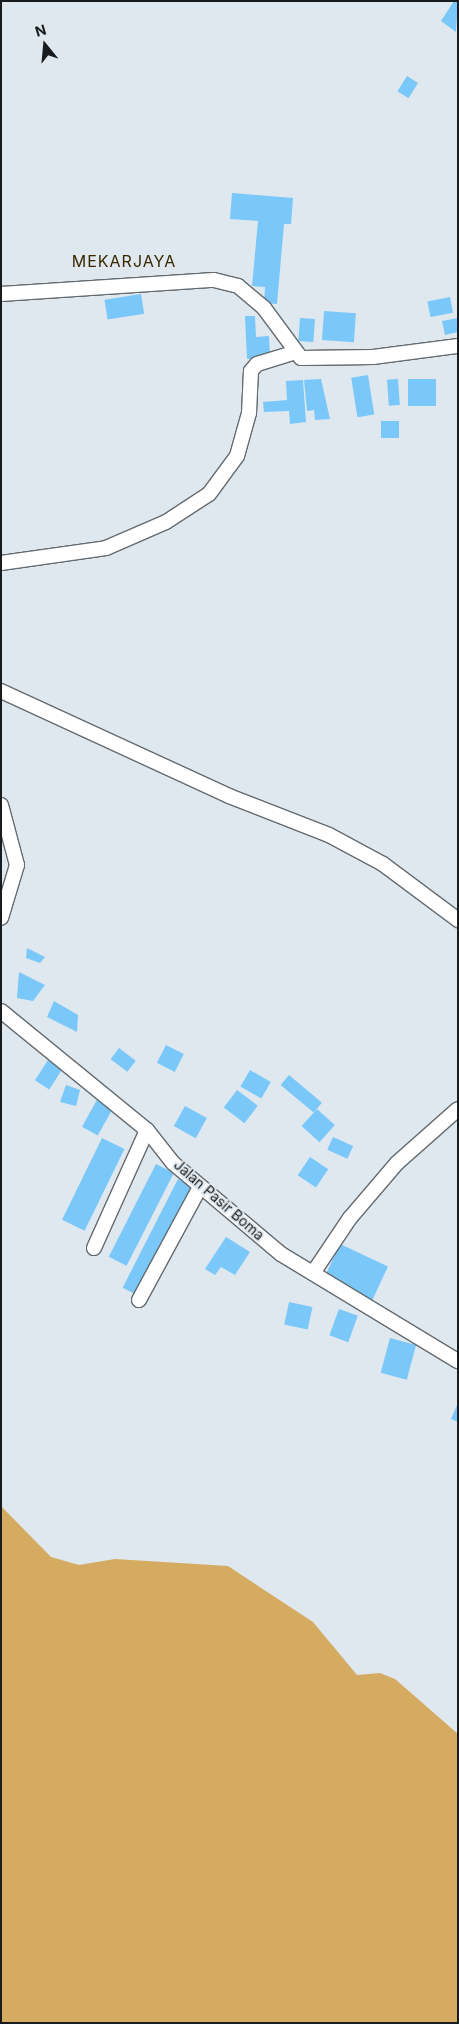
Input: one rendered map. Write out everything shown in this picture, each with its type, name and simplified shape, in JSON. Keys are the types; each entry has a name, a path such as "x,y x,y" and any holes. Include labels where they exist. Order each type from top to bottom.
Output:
{"street":[{"path":"1,294 194,280 227,282 264,308 293,353 301,358 323,359 458,346"},
{"path":"1,563 106,548 166,522 208,494 237,456 248,413 251,371 257,364 293,353"},
{"path":"1,691 229,796 329,835 383,864 458,920"},
{"path":"1,805 17,864 1,918"},
{"name":"Jalan Pasir Boma","path":"1,1011 147,1130 200,1187 281,1254 314,1272 458,1361"},
{"path":"314,1272 350,1218 397,1163 458,1109"},
{"path":"94,1248 147,1130"},
{"path":"139,1300 200,1187"}],"shaded area":[{"path":"1,1506 51,1557 79,1565 115,1559 228,1566 313,1622 357,1675 380,1673 395,1679 458,1734 458,2023 1,2023"}],"building":[{"path":"454,1 458,1 456,32 441,21"},
{"path":"407,76 418,83 408,98 397,91"},
{"path":"232,193 293,198 291,224 284,224 277,304 264,303 265,287 252,286 258,221 230,219"},
{"path":"141,294 144,314 108,320 104,300"},
{"path":"450,297 453,313 430,317 427,301"},
{"path":"324,311 356,313 354,342 322,340"},
{"path":"245,316 255,316 256,337 269,336 270,358 247,359"},
{"path":"300,318 315,319 313,342 298,341"},
{"path":"458,318 458,332 445,335 442,321"},
{"path":"368,375 374,415 357,417 351,378"},
{"path":"321,379 330,419 315,420 314,410 307,411 304,380"},
{"path":"398,379 400,405 389,406 387,380"},
{"path":"408,379 436,379 436,406 408,406"},
{"path":"303,380 306,422 290,424 289,411 264,412 263,402 287,400 286,381"},
{"path":"381,421 399,421 399,438 381,438"},
{"path":"27,948 45,957 40,963 26,958"},
{"path":"19,972 45,985 33,1001 17,998"},
{"path":"54,1001 78,1015 77,1032 47,1017"},
{"path":"166,1045 184,1054 175,1072 157,1063"},
{"path":"119,1048 136,1061 127,1072 111,1059"},
{"path":"48,1060 62,1069 49,1089 35,1080"},
{"path":"250,1070 271,1082 261,1098 240,1086"},
{"path":"289,1075 322,1103 314,1113 281,1085"},
{"path":"66,1085 80,1090 76,1106 60,1102"},
{"path":"237,1090 258,1106 245,1123 224,1108"},
{"path":"98,1098 114,1107 98,1136 82,1127"},
{"path":"185,1106 207,1118 196,1138 174,1126"},
{"path":"317,1109 335,1125 319,1142 302,1126"},
{"path":"333,1137 353,1146 347,1159 327,1150"},
{"path":"102,1138 124,1149 85,1231 62,1220"},
{"path":"310,1157 328,1169 316,1188 298,1175"},
{"path":"156,1164 174,1173 127,1266 109,1257"},
{"path":"178,1179 196,1188 140,1297 123,1288"},
{"path":"226,1237 250,1252 235,1275 221,1267 215,1275 205,1269"},
{"path":"340,1244 388,1266 372,1300 324,1278"},
{"path":"289,1302 312,1307 308,1329 284,1324"},
{"path":"339,1309 358,1316 348,1342 329,1335"},
{"path":"390,1338 416,1345 407,1380 381,1373"},
{"path":"458,1403 458,1422 451,1419"}],"district":[{"name":"MEKARJAYA","path":"124,261"}]}
